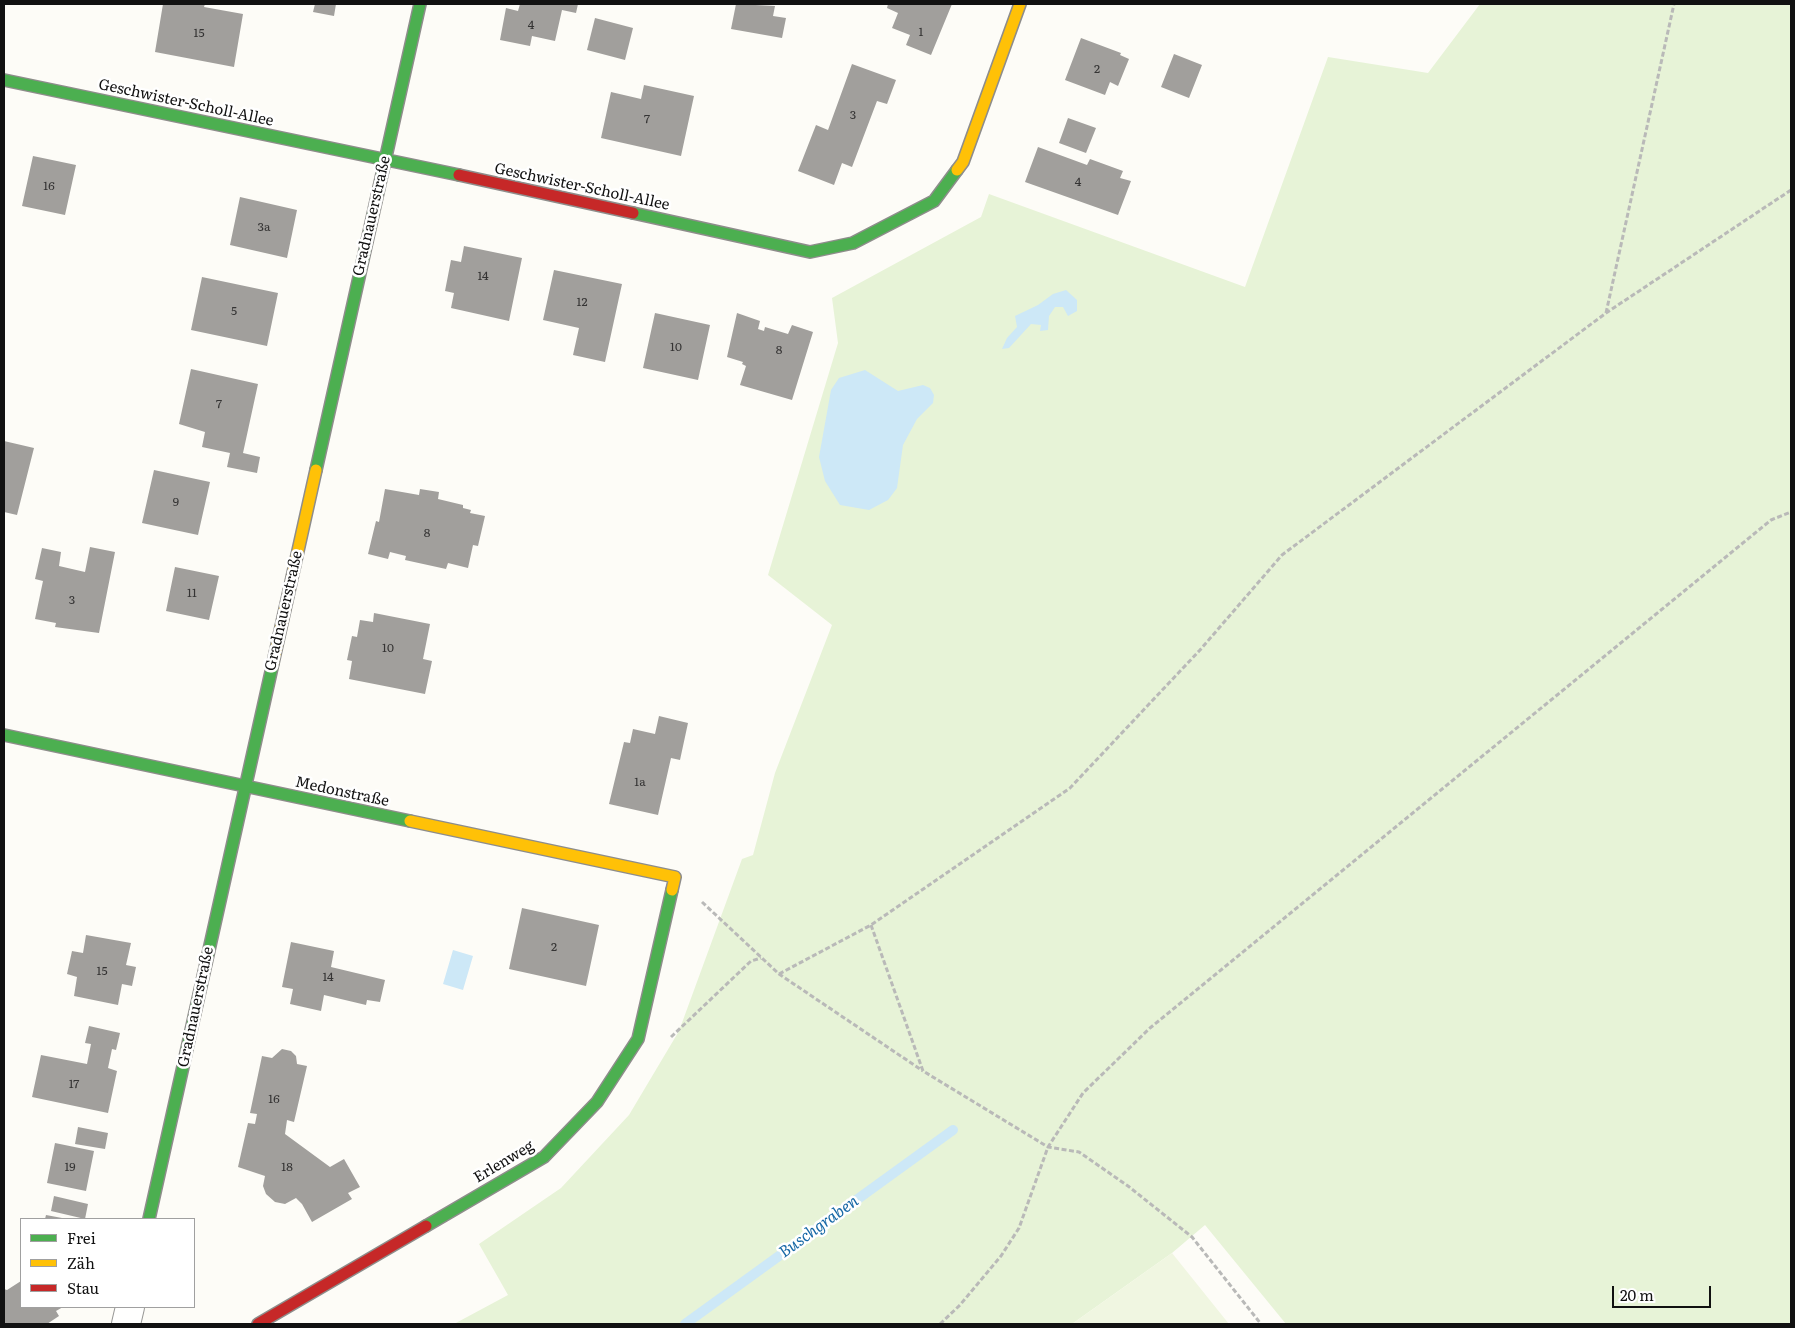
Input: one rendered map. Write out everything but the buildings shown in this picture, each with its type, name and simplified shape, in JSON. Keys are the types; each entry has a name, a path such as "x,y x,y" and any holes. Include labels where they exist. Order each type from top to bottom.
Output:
{"street":[{"name":"Gradnauerstraße","path":"149,1218 420,4"},
{"name":"Geschwister-Scholl-Allee","path":"4,80 385,159 810,252 853,243 934,201 962,162 1020,4"},
{"name":"Medonstraße","path":"4,735 675,877"},
{"name":"Erlenweg","path":"258,1324 544,1157 598,1102 638,1039 675,877"},
{"path":"126,1324 130,1308"}],"path":[{"path":"1606,313 1674,4"},
{"path":"779,974 871,925 1070,788 1200,650 1282,555 1606,313 1791,190"},
{"path":"940,1324 960,1305 1001,1256 1019,1228 1048,1147 1083,1093 1150,1028 1771,520 1791,512"},
{"path":"675,877 779,974 923,1071 1048,1147 1078,1152 1128,1186 1192,1236 1261,1324"},
{"path":"871,925 923,1071"},
{"path":"638,1039 672,1037 751,961 762,958"}],"green space":[{"path":"1480,4 1791,4 1791,1324 1286,1324 1205,1225 1172,1253 1072,1324 454,1324 508,1295 479,1244 561,1188 629,1115 679,1031 742,859 753,855 775,773 832,625 768,575 838,343 832,298 981,217 989,194 1245,287 1328,57 1428,73"},
{"path":"1172,1253 1229,1324 1072,1324"}],"water":[{"path":"1066,290 1077,300 1077,311 1068,316 1063,307 1055,307 1049,316 1048,330 1040,331 1041,325 1031,324 1009,348 1002,349 1007,338 1017,327 1015,316 1038,305 1053,294"},
{"path":"865,370 898,391 923,385 930,388 934,395 933,403 917,419 903,445 897,488 888,500 869,510 840,505 825,481 819,457 831,390 839,378"},
{"path":"453,950 473,956 463,990 443,984"}],"waterway":[{"name":"Buschgraben","path":"685,1324 953,1130"}],"traffic: fast":[{"path":"316,470 420,4"},
{"path":"4,80 459,175"},
{"path":"633,213 810,252 853,243 934,201 957,170"},
{"path":"149,1218 273,663"},
{"path":"4,735 410,821"},
{"path":"426,1226 544,1157 597,1102 638,1039 672,890"}],"traffic: slow":[{"path":"957,170 963,162 1020,4"},
{"path":"273,663 316,470"},
{"path":"410,821 675,877 672,890"}],"traffic: jam":[{"path":"459,175 633,213"},
{"path":"258,1324 426,1226"}]}
